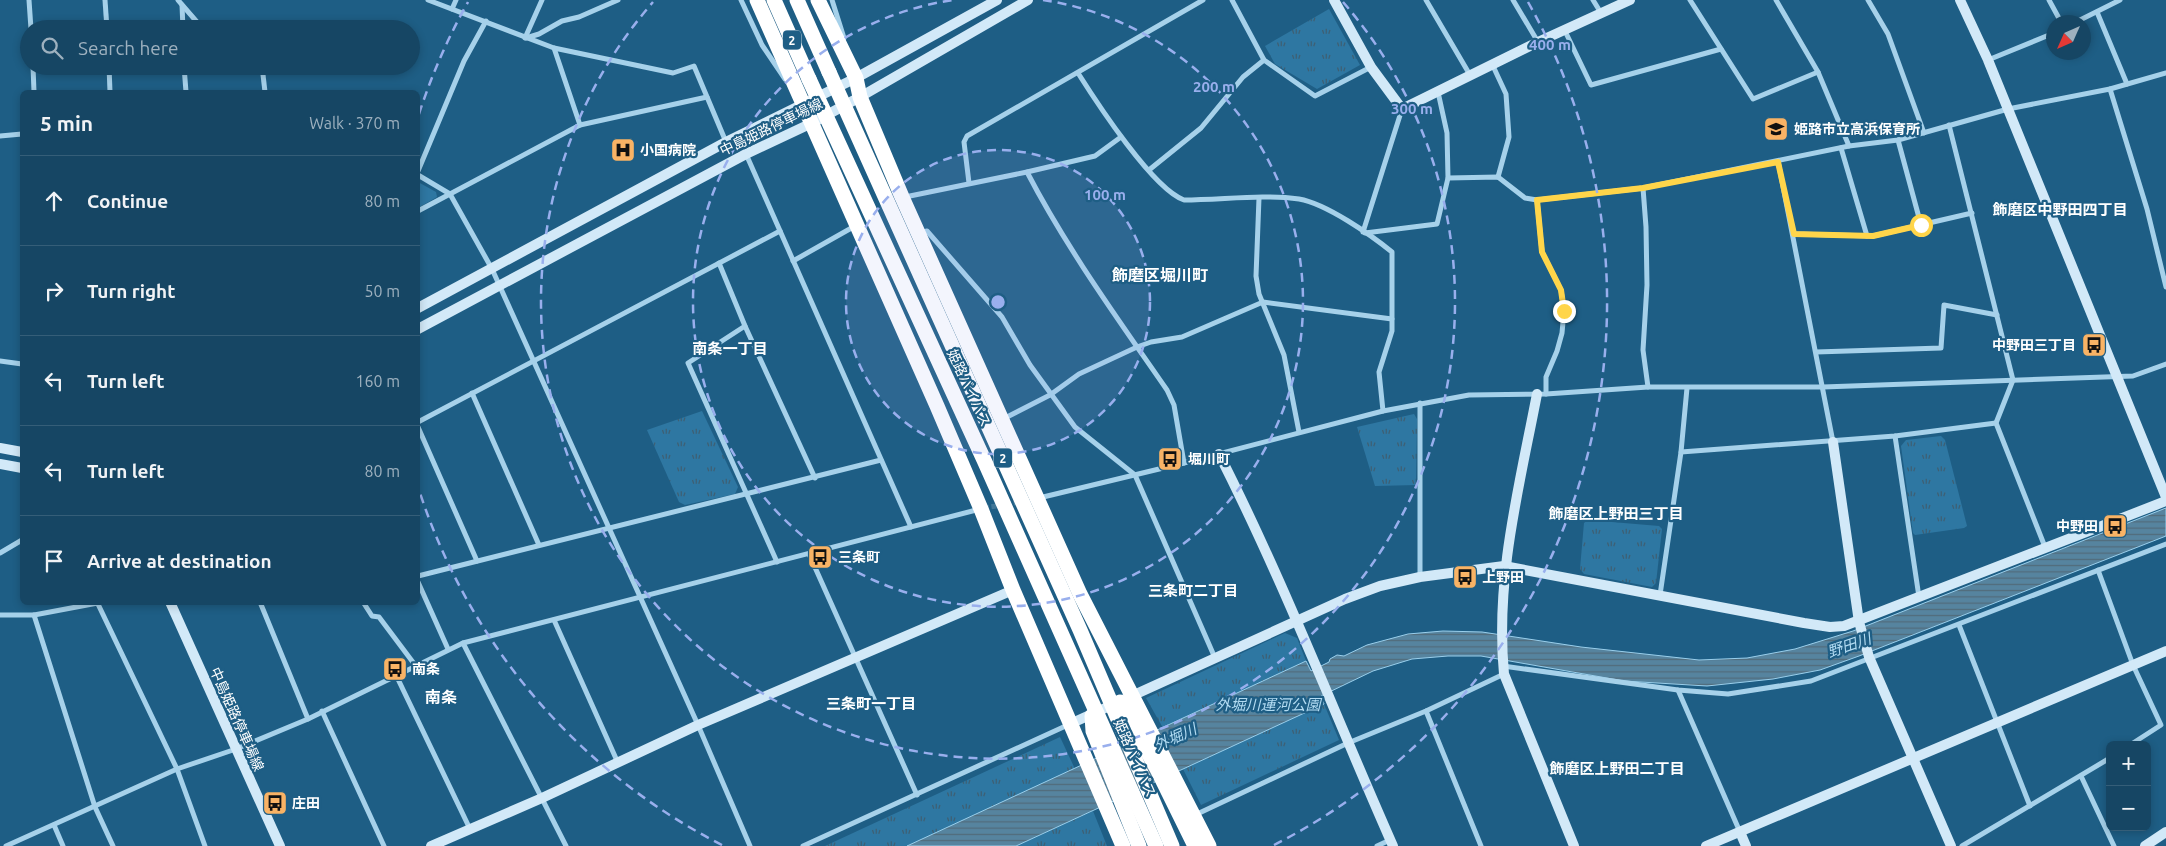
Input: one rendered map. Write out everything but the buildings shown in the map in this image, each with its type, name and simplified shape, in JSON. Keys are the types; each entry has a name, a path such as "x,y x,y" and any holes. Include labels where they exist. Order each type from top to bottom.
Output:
{"highway":[{"path":"757,0 858,224 1123,846"},
{"name":"姫路バイパス","path":"774,0 1156,846"},
{"name":"姫路バイパス","path":"797,0 1080,630 1172,846"},
{"path":"818,0 856,78 860,97 902,197 1039,498 1080,594 1209,846"},
{"path":"1080,630 1157,769 1196,846"},
{"path":"1091,701 1093,731 1139,846"}],"street":[{"path":"29,0 30,20"},
{"path":"105,0 106,20"},
{"path":"428,0 554,48 674,73 694,66 726,142"},
{"path":"452,9 456,0"},
{"path":"525,38 542,0"},
{"path":"525,38 539,34 562,20 579,17 618,0"},
{"path":"741,0 762,45 803,104"},
{"path":"832,0 856,78"},
{"name":"中島姫路停車場線","path":"420,307 726,142 856,78 997,0"},
{"name":"中島姫路停車場線","path":"420,327 746,154 860,97 1028,0"},
{"path":"969,183 964,142 968,136 1203,0"},
{"path":"1232,0 1264,60 1315,96 1371,66"},
{"path":"1334,0 1371,66 1402,109"},
{"path":"1426,0 1470,76"},
{"path":"1513,0 1538,42"},
{"path":"1593,0 1602,14"},
{"path":"1364,232 1402,109 1493,66 1538,42 1630,0"},
{"path":"1690,0 1753,99 1818,72"},
{"path":"1776,0 1818,72 1849,146"},
{"path":"1868,0 1888,34 1924,133"},
{"path":"803,846 1354,595 1380,586 1420,577 1504,566 1830,627 1844,626 1859,622 2166,499 1988,60 1960,0"},
{"path":"2049,0 2057,15"},
{"path":"2091,15 2120,0"},
{"path":"180,2 182,20"},
{"path":"180,2 196,20"},
{"path":"2097,12 2127,84"},
{"path":"420,166 464,61 486,21"},
{"path":"1565,31 1591,85 1720,49"},
{"path":"1988,60 2046,36"},
{"path":"554,48 580,125"},
{"path":"1149,170 1201,128 1243,77 1264,60"},
{"path":"1493,66 1506,94 1509,137 1498,177"},
{"path":"1078,73 1121,137 1149,170 1176,197 1184,200 1259,198 1300,200 1318,205 1364,232 1392,252 1392,331 1379,372 1383,411"},
{"path":"1448,178 1498,177 1525,198 1537,200 1643,188 1849,146 1898,140 2008,109 2110,89 2166,73"},
{"path":"33,75 34,90"},
{"path":"109,75 110,90"},
{"path":"185,75 186,90"},
{"path":"263,75 265,90"},
{"path":"2110,89 2147,209 2166,287"},
{"path":"1364,232 1437,224 1448,178 1447,133 1438,92"},
{"path":"420,211 580,125 707,97"},
{"path":"1949,125 2014,380 1996,424 2045,547"},
{"path":"0,136 20,134"},
{"path":"902,197 1027,172 1095,156 1121,137"},
{"path":"1898,140 1921,225"},
{"path":"1841,148 1867,236"},
{"path":"746,154 912,527"},
{"path":"1778,162 1794,234 1833,442 1859,622 1869,657 1950,846"},
{"path":"1027,172 1046,210 1167,390 1174,405 1184,463"},
{"path":"420,176 450,194 492,269 610,528 750,846"},
{"path":"1643,188 1647,285 1643,350 1648,387"},
{"path":"1259,198 1256,276 1259,294 1284,355 1299,432"},
{"path":"1537,200 1542,252 1561,290 1564,311 1562,333 1546,377 1504,566 1501,631 1503,670 1574,846"},
{"path":"1794,234 1867,236 1972,213"},
{"path":"793,261 858,224"},
{"path":"420,421 780,231"},
{"path":"919,233 927,231 1002,317 1030,365 1075,427 1136,475 1216,658"},
{"path":"719,263 815,478"},
{"path":"1003,419 1050,395 1079,374 1137,346 1182,337 1263,302 1392,319"},
{"path":"1816,352 1941,348 1944,305 1997,315"},
{"path":"746,326 688,363 777,562"},
{"path":"0,361 20,364"},
{"path":"1039,498 1184,463 1383,411 1469,395 1542,394 1648,387 1822,387 2133,376 2166,364"},
{"path":"1660,596 1681,452 1687,388"},
{"path":"472,393 539,546"},
{"path":"1420,403 1420,577"},
{"path":"1681,452 1833,442 1996,424"},
{"path":"420,432 477,561"},
{"path":"1895,436 1919,598"},
{"path":"0,448 20,452"},
{"path":"1219,454 1298,621 1391,843 1377,846"},
{"path":"420,575 748,495 881,460"},
{"path":"0,464 20,468"},
{"path":"6,846 176,769 236,749 308,718 463,643 981,509"},
{"path":"0,553 20,541"},
{"path":"1177,823 1191,809 1426,711 1503,670 1728,694 1801,682 1958,625 2166,544"},
{"path":"809,554 917,795"},
{"path":"2098,570 2133,665 2161,725 2136,741"},
{"path":"420,586 448,649"},
{"path":"431,846 542,798 698,725 1013,590"},
{"path":"0,615 34,615 89,605"},
{"path":"101,605 176,769 205,846"},
{"name":"中島姫路停車場線","path":"171,605 280,846"},
{"path":"261,605 308,718"},
{"path":"365,605 372,616 380,617 415,665"},
{"path":"34,615 95,806 113,846"},
{"path":"554,620 618,763"},
{"path":"1958,625 2030,806"},
{"path":"463,643 566,846"},
{"path":"1706,846 1997,721 2166,651"},
{"path":"396,675 470,829"},
{"path":"1678,690 1746,846"},
{"path":"322,711 384,846"},
{"path":"1426,711 1481,846"},
{"path":"1962,846 2106,760"},
{"path":"2081,776 2114,846"},
{"path":"54,825 63,846"},
{"path":"1123,846 1168,826"},
{"path":"2145,846 2166,832"}],"green space":[{"path":"1329,9 1360,65 1317,89 1275,64 1265,46"},
{"path":"420,183 436,192 437,197 420,207"},
{"path":"702,411 738,487 735,494 685,505 679,502 647,430"},
{"path":"1414,414 1417,419 1416,485 1375,486 1357,427"},
{"path":"1941,436 1945,440 1967,526 1915,535 1913,533 1901,446 1906,440"},
{"path":"1588,520 1659,526 1662,529 1656,583 1652,587 1584,574 1580,569 1584,523"},
{"path":"1285,633 1297,638 1306,661 1163,728 1146,698"},
{"path":"1324,704 1339,740 1201,805 1183,769"},
{"path":"1060,737 1075,769 907,846 825,846"},
{"path":"1093,811 1107,846 1016,846"}],"water":[{"path":"2166,508 2166,536 1820,670 1773,679 1707,686 1624,681 1481,656 1412,659 1373,671 1321,696 1324,704 1016,846 907,846 1306,661 1311,671 1329,662 1330,659 1337,655 1344,656 1367,645 1408,634 1443,631 1482,632 1581,647 1699,660 1747,658 1795,649 1853,631"}],"tunnel":[{"path":"984,508 1020,502"}],"place":[{"name":"姫路市立高浜保育所","path":"1776,129"},
{"name":"小国病院","path":"623,150"},
{"name":"中野田三丁目","path":"2094,345"},
{"name":"堀川町","path":"1170,459"},
{"name":"中野田","path":"2115,526"},
{"name":"三条町","path":"820,557"},
{"name":"上野田","path":"1465,577"},
{"name":"南条","path":"395,669"},
{"name":"庄田","path":"275,803"}],"district":[{"name":"飾磨区中野田四丁目","path":"2060,209"},
{"name":"飾磨区堀川町","path":"1160,275"},
{"name":"南条一丁目","path":"730,348"},
{"name":"飾磨区上野田三丁目","path":"1616,513"},
{"name":"三条町二丁目","path":"1193,590"},
{"name":"南条","path":"441,697"},
{"name":"三条町一丁目","path":"871,703"},
{"name":"飾磨区上野田二丁目","path":"1617,768"}],"route":[{"path":"1564,311 1561,290 1542,252 1537,200 1643,188 1778,162 1794,234 1873,236 1921,225"}],"water label":[{"name":"野田川","path":"1849,645"},
{"name":"外堀川運河公園","path":"1268,704"},
{"name":"外堀川","path":"1175,737"}]}
